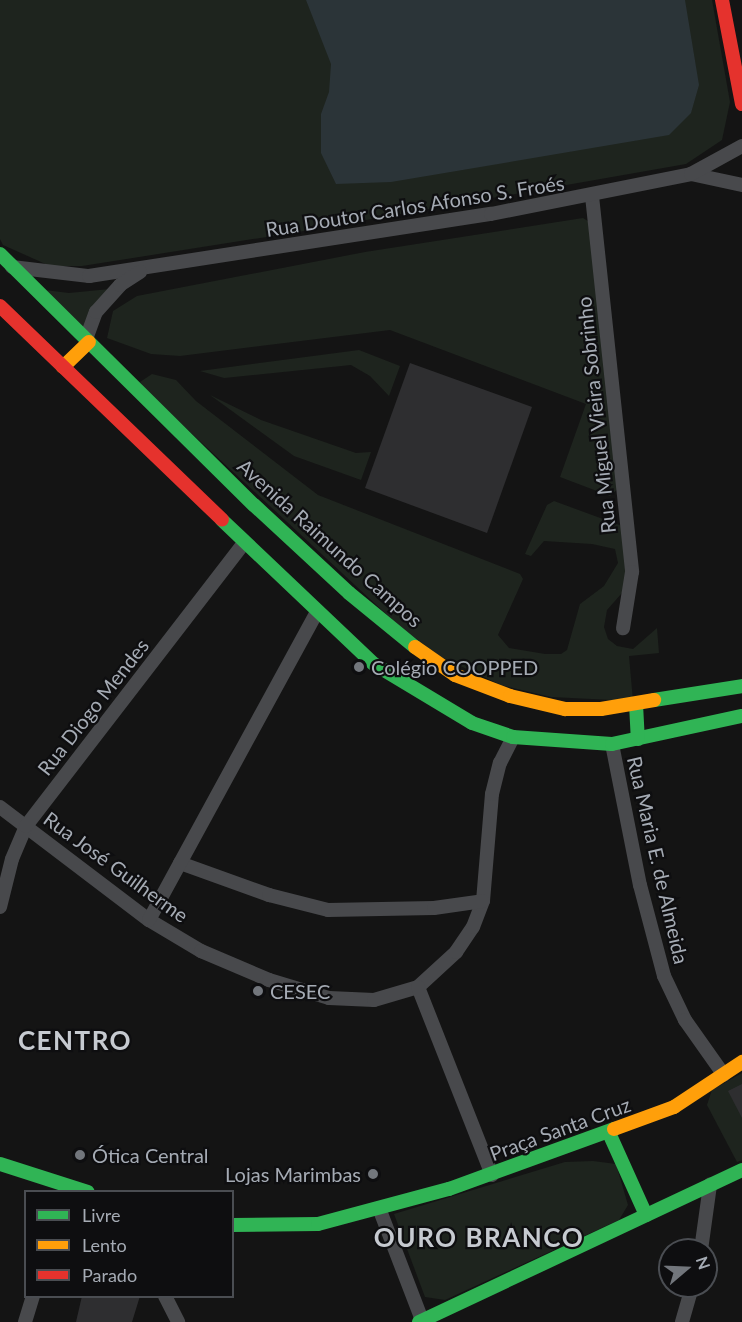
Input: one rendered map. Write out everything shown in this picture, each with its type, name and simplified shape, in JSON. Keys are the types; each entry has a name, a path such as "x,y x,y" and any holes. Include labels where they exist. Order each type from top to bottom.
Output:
{"street":[{"path":"722,0 742,104"},
{"path":"691,174 742,146"},
{"path":"691,174 742,185"},
{"name":"Rua Doutor Carlos Afonso S. Froés","path":"10,267 89,276 145,269 592,196 691,174"},
{"name":"Rua Miguel Vieira Sobrinho","path":"592,196 632,572 623,628"},
{"name":"Avenida Raimundo Campos","path":"0,254 10,267 349,593 394,632 455,675 510,696 565,709 636,704 742,686"},
{"path":"63,367 88,341 96,312 120,285 145,269"},
{"path":"0,306 243,544 374,664 472,723 513,737 557,743 612,744 742,716"},
{"name":"Rua Diogo Mendes","path":"0,907 12,859 26,826 243,544"},
{"path":"149,920 316,612"},
{"path":"636,704 638,739"},
{"name":"Rua José Guilherme","path":"0,807 149,920 230,963 330,998 374,1000 418,987 456,952 473,927 483,900 492,794 500,763 513,737"},
{"name":"Rua Maria E. de Almeida","path":"612,744 640,885 664,976 685,1020 724,1075"},
{"path":"180,863 269,895 328,910 434,908 483,900"},
{"path":"418,987 492,1175"},
{"name":"Praça Santa Cruz","path":"234,1225 318,1224 492,1175 674,1107 742,1062"},
{"path":"609,1133 646,1215"},
{"path":"0,1164 67,1188"},
{"path":"380,1208 420,1321 742,1170"},
{"path":"703,1238 710,1185"},
{"path":"26,1322 32,1298"},
{"path":"166,1298 178,1322"},
{"path":"682,1322 689,1298"}],"shaded area":[{"path":"0,0 712,0 730,102 722,140 686,164 298,232 82,266 50,266 3,245 0,239"},
{"path":"306,0 685,0 699,85 691,113 669,135 391,182 336,184 321,153 321,114 329,92 331,64"},
{"path":"583,218 591,223 620,487 610,496 560,477 586,404 390,330 180,356 151,354 107,338 113,311 137,296 365,252"},
{"path":"37,289 69,293 110,289 86,334"},
{"path":"359,350 400,366 389,396 370,376 351,365 224,378 200,371"},
{"path":"152,374 176,380 196,401 318,495 520,574 523,579 498,635 509,648 545,654 561,654 567,650 580,604 604,586 618,563 615,549 592,544 544,541 531,556 525,554 547,505 554,501 622,526 629,585 607,610 604,627 608,639 617,646 633,649 657,628 659,653 629,656 633,701 551,697 501,685 439,656 399,626 145,390 140,382"},
{"path":"210,395 261,420 356,453 371,452 361,480 294,456"},
{"path":"742,1073 742,1160 737,1162 707,1105 712,1090"},
{"path":"593,1161 616,1164 628,1205 619,1220 445,1300 425,1297 394,1214 565,1162"}],"building":[{"path":"410,363 532,407 487,533 365,488"},
{"path":"742,1084 742,1118 728,1091"},
{"path":"82,1298 139,1298 132,1322 76,1322"}],"traffic: fast":[{"path":"0,254 254,505 349,593 415,647"},
{"path":"222,520 374,664 472,723 513,737 612,744 742,716"},
{"path":"654,700 742,686"},
{"path":"636,704 638,739"},
{"path":"234,1225 318,1224 449,1189 614,1129"},
{"path":"609,1133 646,1215"},
{"path":"0,1164 82,1190"},
{"path":"419,1322 742,1170"}],"traffic: slow":[{"path":"63,367 89,342"},
{"path":"415,647 455,675 510,696 565,709 601,709 654,700"},
{"path":"614,1129 674,1107 742,1062"}],"traffic: jam":[{"path":"722,0 742,104"},
{"path":"0,306 222,520"}],"place":[{"name":"Colégio COOPPED","path":"359,667"},
{"name":"CESEC","path":"258,991"},
{"name":"Ótica Central","path":"80,1155"},
{"name":"Lojas Marimbas","path":"373,1174"}],"district":[{"name":"CENTRO","path":"75,1041"},
{"name":"OURO BRANCO","path":"479,1238"}]}
